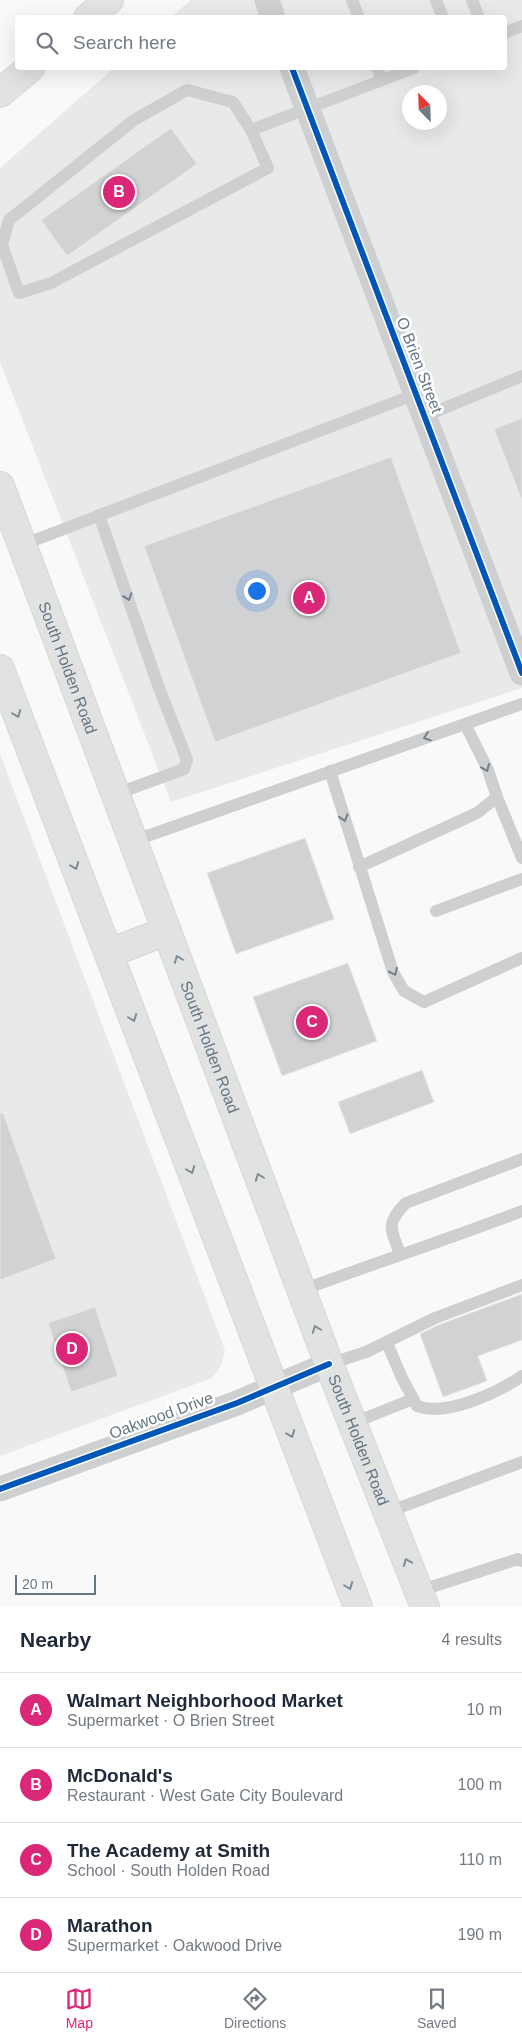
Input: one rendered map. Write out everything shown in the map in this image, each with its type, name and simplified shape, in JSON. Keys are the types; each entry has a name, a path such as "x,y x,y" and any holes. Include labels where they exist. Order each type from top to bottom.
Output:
{"main road":[{"path":"92,15 109,0"},
{"path":"0,93 28,70"},
{"name":"South Holden Road","path":"0,486 330,1364 422,1599"},
{"path":"0,668 358,1607"},
{"path":"109,953 167,931"}],"street":[{"path":"266,0 272,15"},
{"name":"O Brien Street","path":"293,70 522,673"},
{"name":"Oakwood Drive","path":"0,1489 273,1388 330,1364"}],"lane":[{"path":"352,0 358,15"},
{"path":"436,0 441,15"},
{"path":"472,0 478,15"},
{"path":"507,32 522,26"},
{"path":"251,130 307,108 379,74 402,70"},
{"path":"187,90 233,102 251,130 268,168 51,283 19,293 2,245 9,220 134,120 187,90"},
{"path":"22,544 99,515 420,405 522,376"},
{"path":"99,515 187,760 184,769 116,794"},
{"path":"133,841 522,704"},
{"path":"466,724 488,770 522,858"},
{"path":"330,771 393,972 404,991 424,1002 522,958"},
{"path":"359,867 477,813 497,797"},
{"path":"436,911 522,879"},
{"path":"400,1254 391,1227 395,1214 406,1203 522,1159"},
{"path":"302,1290 400,1254 434,1245 522,1211"},
{"path":"330,1364 387,1343 435,1318 522,1284"},
{"path":"387,1343 417,1406 426,1410 472,1401 522,1376"},
{"path":"353,1423 413,1399"},
{"path":"388,1512 522,1462"},
{"path":"422,1599 518,1559 522,1561"}],"shaded area":[{"path":"191,0 522,0 522,688 171,802 0,362 0,168 112,70 507,70 507,15 173,15"},
{"path":"0,754 225,1350 221,1366 212,1378 0,1456"}],"building":[{"path":"171,128 197,164 67,256 41,220"},
{"path":"522,418 522,498 521,498 494,429"},
{"path":"391,457 461,653 215,742 144,546"},
{"path":"305,838 334,919 236,954 207,873"},
{"path":"348,963 377,1041 282,1076 253,997"},
{"path":"422,1070 434,1102 350,1134 338,1102"},
{"path":"0,1113 3,1113 56,1259 0,1280"},
{"path":"522,1294 522,1340 478,1356 487,1381 443,1397 420,1334 438,1325"},
{"path":"95,1307 118,1376 71,1392 48,1323"}],"cycle path":[{"path":"293,70 522,673"},
{"path":"0,1489 237,1403 329,1364"}],"place":[{"name":"McDonald's","path":"119,192"},
{"name":"Walmart Neighborhood Market","path":"309,598"},
{"name":"The Academy at Smith","path":"312,1022"},
{"name":"Marathon","path":"72,1349"}]}
